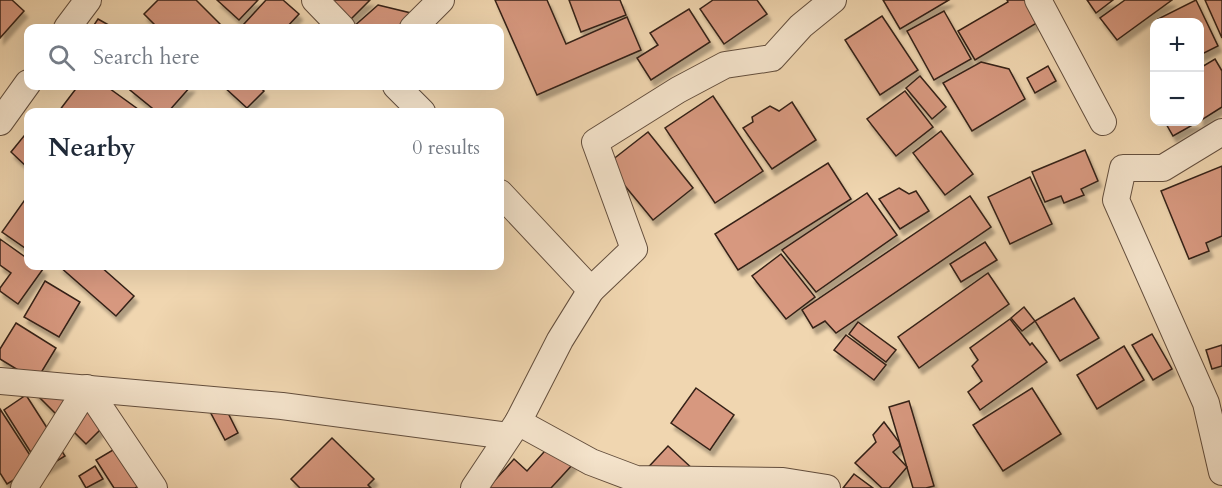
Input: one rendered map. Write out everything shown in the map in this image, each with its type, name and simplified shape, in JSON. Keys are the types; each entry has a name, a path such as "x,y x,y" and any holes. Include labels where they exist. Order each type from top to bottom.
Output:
{"street":[{"path":"70,24 88,0"},
{"path":"315,0 338,24"},
{"path":"416,24 441,0"},
{"path":"474,488 513,429 560,340 591,290 634,249 595,142 678,90 725,65 772,58 801,26 833,0"},
{"path":"1038,0 1103,122"},
{"path":"0,122 24,88"},
{"path":"400,90 418,108"},
{"path":"1222,132 1163,168 1123,168 1116,200 1206,403 1222,472"},
{"path":"504,198 591,290"},
{"path":"0,381 513,429 640,483 783,482 827,488"},
{"path":"24,488 87,388"},
{"path":"87,388 154,488"}],"building":[{"path":"0,0 12,0 24,11 0,38"},
{"path":"158,0 196,0 220,24 154,24 144,14"},
{"path":"217,0 258,0 239,20"},
{"path":"266,0 283,0 299,14 290,24 244,24"},
{"path":"318,0 370,0 346,24 342,24"},
{"path":"495,0 547,0 566,44 627,17 641,50 537,95"},
{"path":"569,0 620,0 626,15 581,32"},
{"path":"713,0 757,0 767,14 724,44 700,9"},
{"path":"883,0 949,0 900,29"},
{"path":"1007,0 1028,0 1040,21 975,60 958,31 1008,2"},
{"path":"1087,0 1113,0 1096,13"},
{"path":"1125,0 1172,0 1117,40 1100,18"},
{"path":"1196,0 1218,46 1204,53 1204,18 1160,18"},
{"path":"1205,0 1222,0 1222,38"},
{"path":"378,5 415,14 404,24 357,24"},
{"path":"689,9 710,42 651,80 637,58 658,45 650,33"},
{"path":"944,11 971,59 934,80 907,31"},
{"path":"882,16 918,70 880,95 845,40"},
{"path":"98,19 107,24 95,24"},
{"path":"1215,59 1222,71 1222,107 1204,118 1204,72 1204,66"},
{"path":"981,62 1009,69 1025,99 972,131 943,83"},
{"path":"1048,66 1056,81 1035,93 1027,78"},
{"path":"920,76 946,107 932,119 906,88"},
{"path":"75,90 112,90 136,108 61,108"},
{"path":"130,90 187,90 172,108 152,108"},
{"path":"227,90 264,91 247,108"},
{"path":"905,91 933,127 896,156 867,119"},
{"path":"713,96 763,171 715,203 665,128"},
{"path":"792,102 816,140 772,169 743,128 753,122 752,117 770,106 779,111"},
{"path":"1167,126 1191,126 1173,136"},
{"path":"941,131 973,174 945,195 913,153"},
{"path":"648,132 693,188 653,220 607,164"},
{"path":"24,136 24,164 11,152"},
{"path":"1085,150 1098,181 1081,189 1084,195 1064,203 1061,196 1045,202 1032,172"},
{"path":"828,163 851,199 738,270 715,234"},
{"path":"1222,166 1222,236 1206,243 1209,251 1189,259 1161,191"},
{"path":"1030,177 1052,224 1010,244 988,197"},
{"path":"899,188 909,194 916,191 929,211 900,229 879,199"},
{"path":"867,193 897,235 816,292 782,250"},
{"path":"970,196 991,227 836,333 825,321 813,328 802,310"},
{"path":"24,201 24,247 2,232"},
{"path":"0,239 24,256 24,270 42,270 18,304 0,291 11,273 0,265"},
{"path":"985,242 997,260 961,282 950,264"},
{"path":"781,254 815,297 786,319 752,276"},
{"path":"64,270 105,270 134,296 116,316"},
{"path":"988,273 1009,304 919,368 898,337"},
{"path":"45,281 80,302 59,337 24,317"},
{"path":"1074,298 1099,338 1060,361 1035,321"},
{"path":"1024,307 1035,321 1022,331 1011,318"},
{"path":"1010,319 1047,362 980,410 968,392 982,381 972,366 978,360 970,348"},
{"path":"858,322 896,350 886,362 849,334"},
{"path":"16,323 56,348 36,381 0,359 0,349"},
{"path":"1152,334 1172,369 1153,380 1132,345"},
{"path":"846,335 886,365 874,380 834,350"},
{"path":"1222,345 1222,366 1212,369 1206,350"},
{"path":"1124,346 1144,380 1097,409 1077,375"},
{"path":"52,375 103,427 86,444 34,392"},
{"path":"696,388 734,415 710,450 671,423"},
{"path":"1032,388 1061,434 1003,471 973,425"},
{"path":"26,395 65,456 42,470 4,410"},
{"path":"219,395 238,433 225,440 205,402"},
{"path":"909,401 934,486 926,488 913,488 889,407"},
{"path":"0,409 37,466 7,484 0,473"},
{"path":"884,422 899,442 900,446 893,452 907,467 889,488 882,488 855,463 876,442 873,435"},
{"path":"332,438 374,479 368,485 371,488 300,488 291,479"},
{"path":"552,443 574,463 551,488 488,488 514,459 527,471"},
{"path":"668,446 696,472 642,474"},
{"path":"118,447 141,484 135,488 114,488 96,460"},
{"path":"95,466 103,479 86,488 79,476"},
{"path":"854,474 873,488 843,488"}]}
